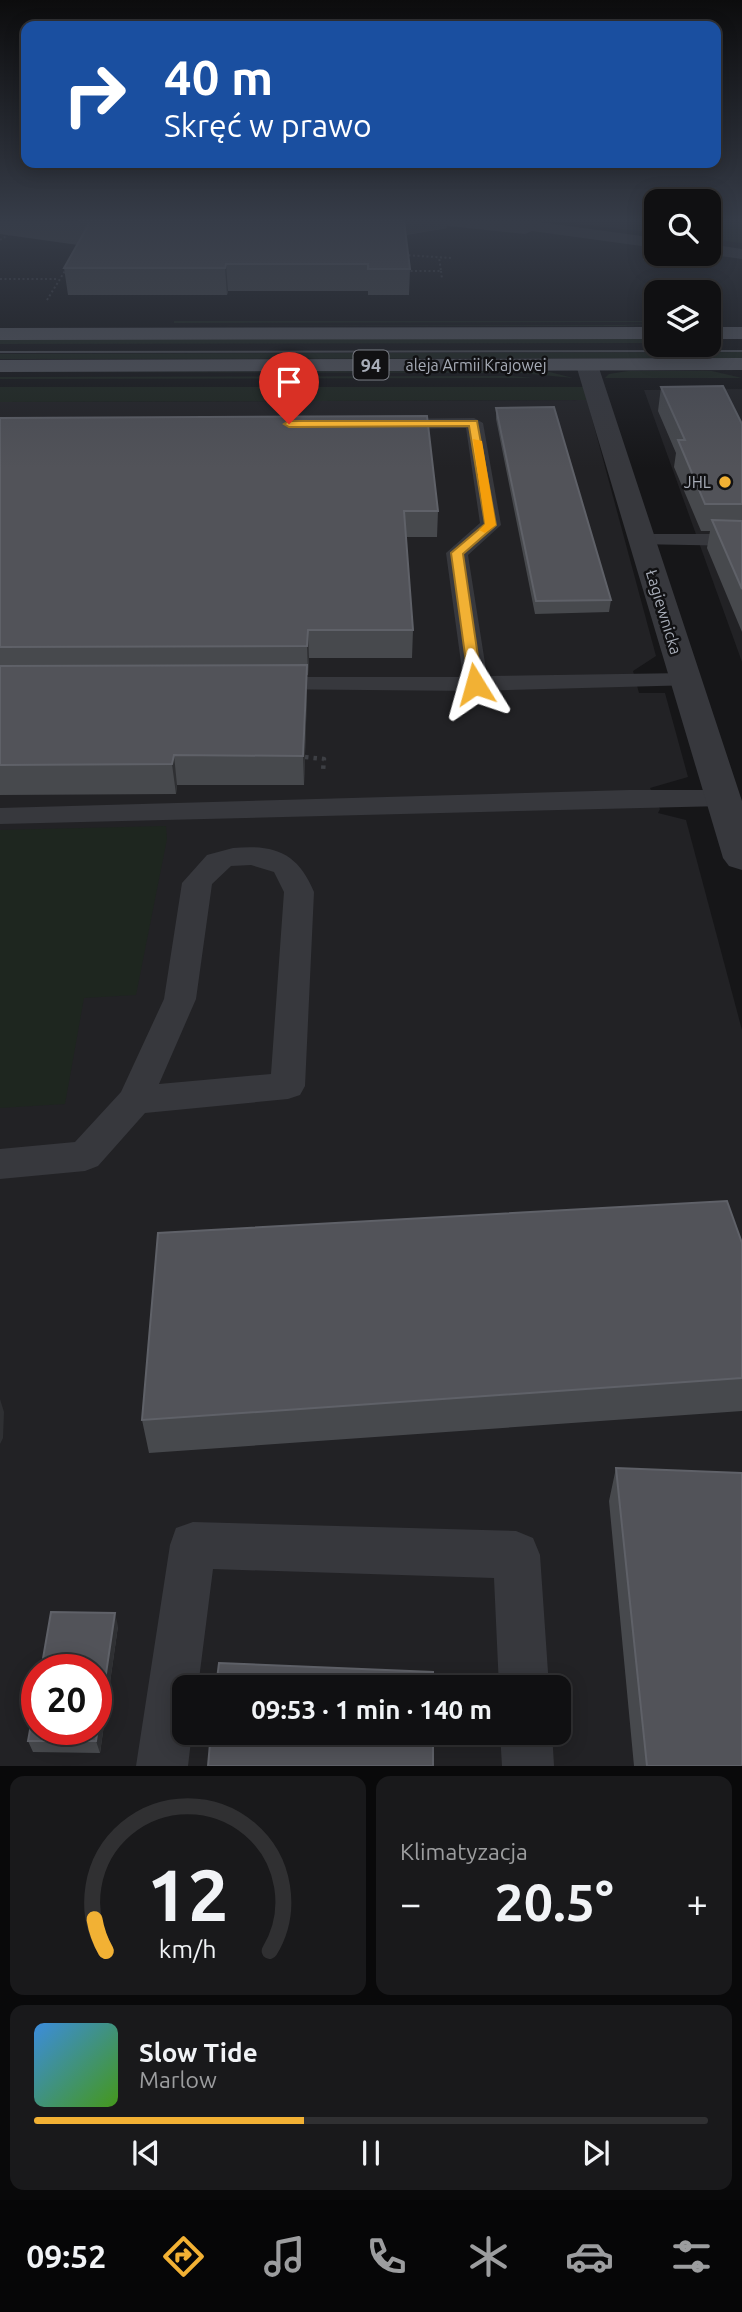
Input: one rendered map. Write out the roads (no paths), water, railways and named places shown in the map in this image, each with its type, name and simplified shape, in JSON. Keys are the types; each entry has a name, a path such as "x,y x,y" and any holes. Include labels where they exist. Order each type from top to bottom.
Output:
{"main road":[{"path":"721,332 742,332"},
{"name":"aleja Armii Krajowej","path":"0,334 644,333"},
{"name":"aleja Armii Krajowej","path":"0,366 742,364"}],"street":[{"name":"Łagiewnicka","path":"587,365 742,858"}],"lane":[{"path":"365,424 474,423 491,525 457,553 475,684"},
{"path":"642,540 742,540"},
{"path":"242,684 686,680"},
{"path":"0,816 723,798"},
{"path":"0,1164 85,1156 135,1100 180,999 197,883 207,869 225,858 270,858 289,869 299,892 288,1086 135,1100"},
{"path":"175,1675 193,1545 516,1555 523,1675"},
{"path":"162,1766 172,1695"},
{"path":"527,1745 528,1766"}],"tram line":[{"path":"0,352 742,351"}],"place":[{"name":"JHL","path":"725,482"}]}
